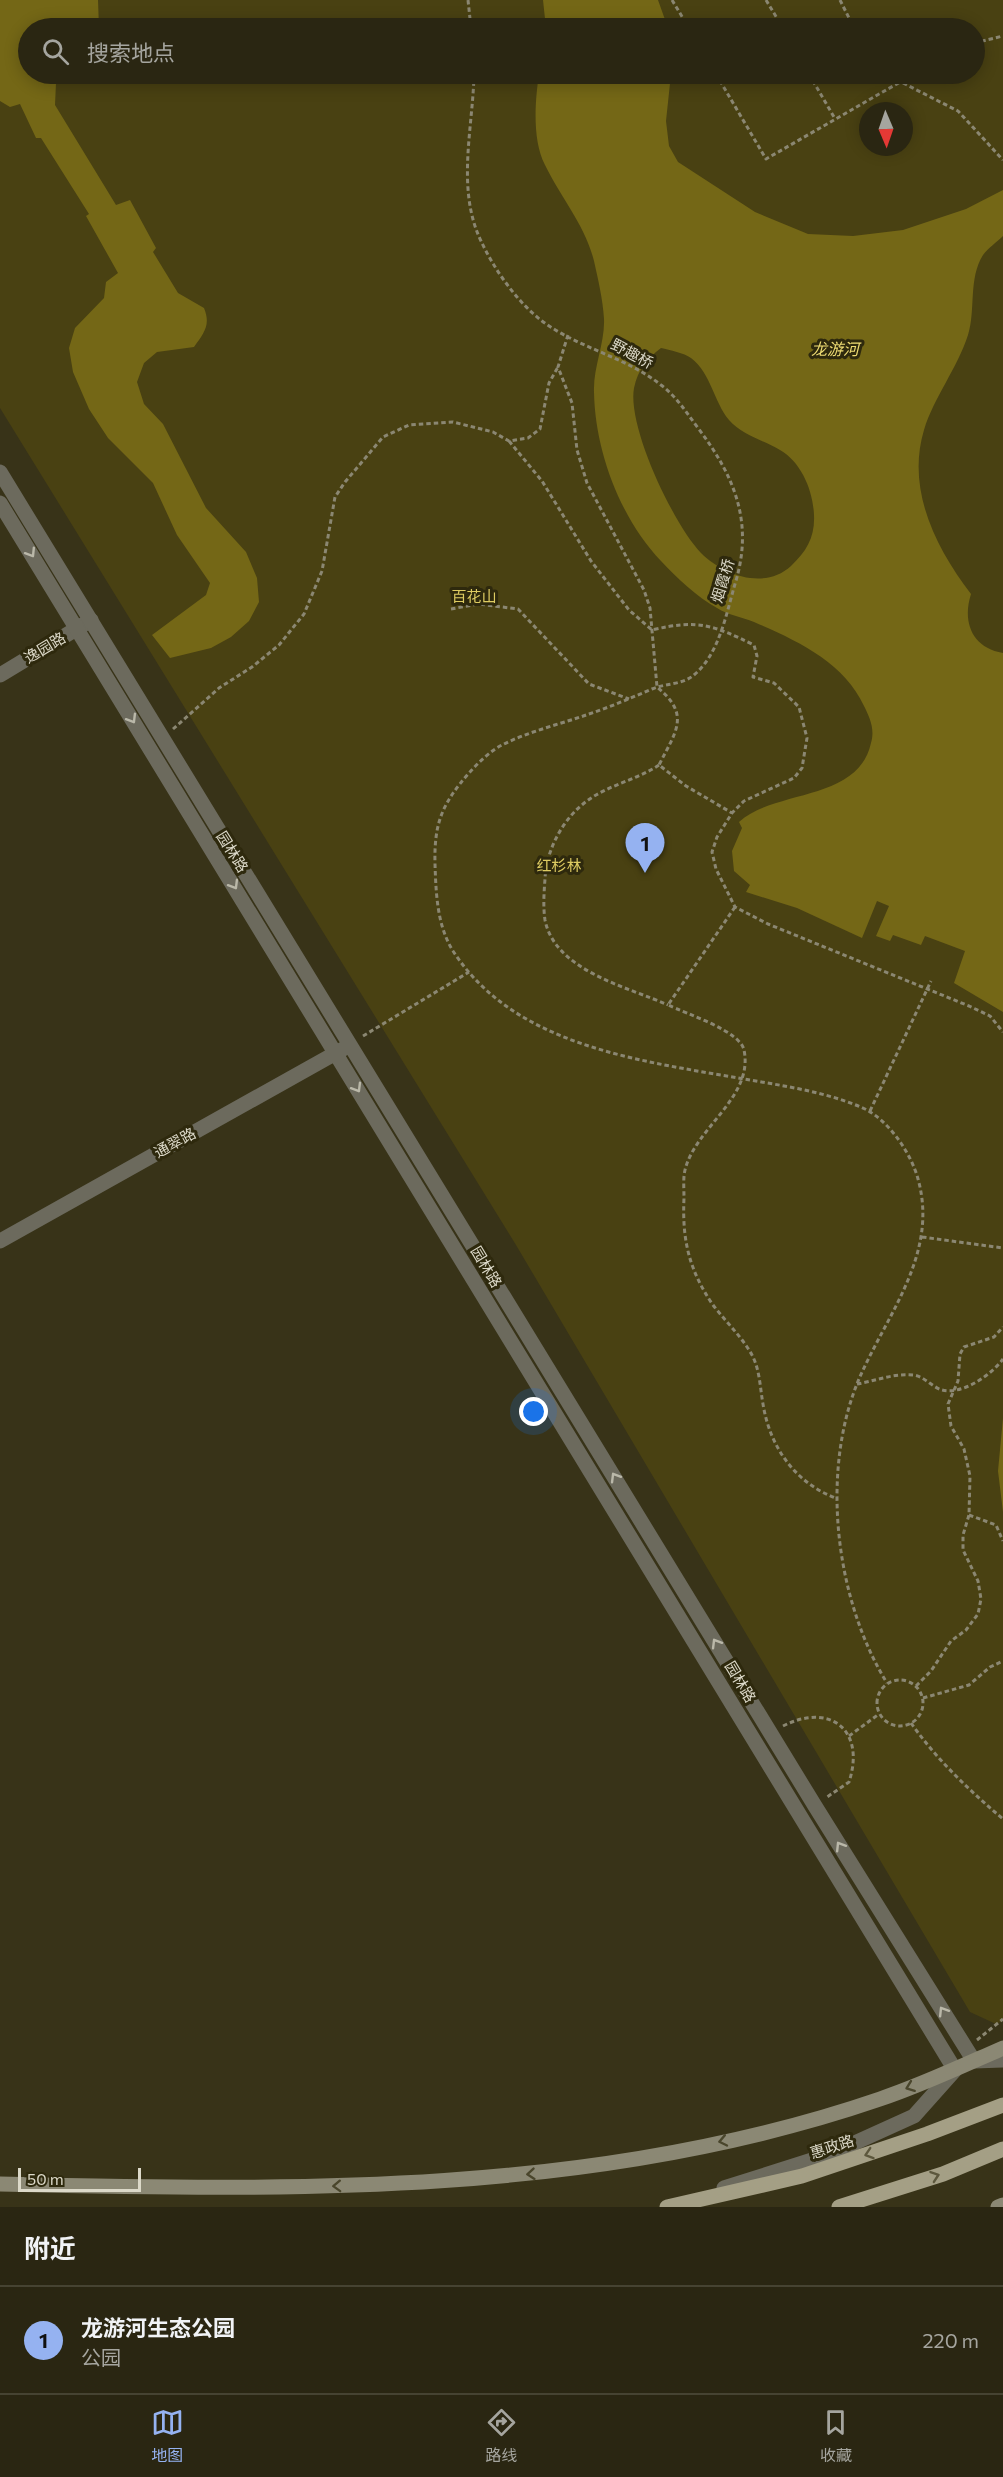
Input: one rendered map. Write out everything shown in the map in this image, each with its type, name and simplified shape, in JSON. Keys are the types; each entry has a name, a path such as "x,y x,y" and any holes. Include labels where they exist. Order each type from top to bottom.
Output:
{"main road":[{"path":"0,2184 275,2188 407,2184 545,2173 656,2155 768,2131 879,2100 955,2070 970,2055 1003,2048"},
{"name":"惠政路","path":"665,2207 802,2176 927,2134 1003,2105"},
{"path":"849,2206 943,2174 1003,2149"},
{"path":"998,2207 1003,2205"}],"street":[{"name":"园林路","path":"0,472 815,1806 970,2055"},
{"name":"园林路","path":"0,503 955,2070"},
{"name":"逸园路","path":"0,675 91,620"},
{"name":"通翠路","path":"0,1241 350,1044"},
{"path":"970,2055 1003,2060"},
{"path":"665,2207 828,2155 914,2116 955,2070"}],"path":[{"path":"468,0 470,18"},
{"path":"672,0 683,18"},
{"path":"766,0 777,18"},
{"path":"840,0 849,18"},
{"path":"985,40 1003,36"},
{"name":"野趣桥","path":"473,84 467,149 470,203 478,236 495,266 520,299 541,320 658,382 678,401 726,468 734,488 744,532 744,552"},
{"path":"722,84 766,159 834,117 897,84"},
{"path":"815,84 834,117"},
{"path":"905,84 958,111 1003,160"},
{"path":"509,441 528,438 540,429 549,383 558,367 568,335"},
{"path":"558,367 572,403 577,450 586,483 644,590 650,608 657,687 672,700 678,723 660,765 641,777 605,788 580,806 555,841 546,860 545,920 550,934 561,951 576,964 695,1018 728,1030 738,1038 744,1049 741,1078 729,1102 697,1146 685,1170 683,1221 687,1256 712,1303 754,1357 767,1425 788,1464 810,1486 838,1499"},
{"path":"162,738 219,688 252,667 279,645 304,614 322,571 335,497 383,437 409,425 453,422 493,432 509,441 542,481 591,561 629,610 652,630"},
{"name":"烟霞桥","path":"744,552 715,650 696,673 684,681 657,687 501,745 478,763 448,798 436,827 436,895 441,921 450,947 469,972 490,992 523,1016 561,1036 648,1061 795,1087 870,1111"},
{"path":"451,609 478,604 518,609 589,684 629,699"},
{"path":"652,630 674,625 694,624 721,628 754,645 757,656 753,677 774,683 799,707 807,738 802,768 794,778 744,801 732,813 717,837 712,852 716,869 735,907 768,924 990,1016 1003,1032"},
{"path":"660,765 686,786 732,813"},
{"path":"668,1005 735,907"},
{"path":"350,1044 469,972"},
{"path":"887,1683 871,1658 847,1589 838,1499 845,1416 857,1384 914,1270 922,1237 920,1186 909,1156 895,1135 870,1111 931,981"},
{"path":"922,1237 1003,1248"},
{"path":"916,1686 931,1671 951,1641 966,1630 978,1614 981,1599 978,1581 963,1550 963,1535 969,1515 970,1476 964,1449 951,1426 948,1404 958,1381 960,1354 964,1347 986,1341 1003,1327"},
{"path":"857,1384 897,1375 915,1375 940,1389 952,1391 984,1378 1003,1359"},
{"path":"969,1515 996,1525 1003,1523"},
{"path":"996,1525 1003,1541"},
{"path":"923,1698 969,1685 990,1667 1003,1661"},
{"path":"902,1680 916,1686 923,1698 921,1712 911,1724 897,1726 884,1720 876,1708 878,1694 887,1683 902,1680"},
{"path":"849,1736 879,1714"},
{"path":"771,1733 801,1718 813,1716 834,1722 849,1736 854,1753 849,1782 815,1806"},
{"path":"911,1724 939,1758 972,1792 1003,1819"},
{"path":"970,2055 1003,2019"}],"green space":[{"path":"0,0 1003,0 1003,2021 996,2024 970,2012 516,1245 0,408"}],"water":[{"path":"0,0 98,0 99,18 18,18 18,84 56,84 55,105 116,205 130,200 156,248 153,252 178,293 204,308 207,324 194,347 157,352 144,363 137,382 144,404 163,424 206,508 246,552 257,578 259,602 249,621 231,637 211,648 170,658 152,635 206,595 210,583 177,535 153,483 108,438 89,409 73,372 69,348 75,328 104,298 106,282 118,273 86,216 89,214 41,138 36,138 20,104 10,107 0,101"},
{"path":"543,0 658,0 664,18 545,18"},
{"name":"龙游河","path":"538,84 670,84 666,121 669,146 678,162 755,212 808,234 853,236 903,230 966,209 1003,190 1003,236 985,252 978,264 968,335 958,360 928,418 919,452 919,474 922,496 936,538 971,594 968,614 972,632 984,646 1003,653 1003,1012 954,983 965,951 925,936 921,945 893,935 890,941 876,936 889,906 877,901 862,938 797,908 746,892 750,885 734,871 732,851 742,828 739,822 754,812 773,804 814,792 850,776 863,762 871,743 871,724 855,690 831,665 802,645 754,622 721,610 702,598 661,561 633,525 612,482 595,414 595,373 604,328 599,282 585,235 551,177 541,155 536,132","holes":["661,348 681,353 698,364 708,379 724,413 734,425 780,450 800,469 811,496 814,515 813,530 809,543 801,555 781,573 769,577 745,577 733,574 710,561 701,553 678,521 655,475 638,426 634,388 647,360"]},
{"path":"1003,1418 1003,1512 998,1471"}],"place":[{"name":"龙游河生态公园","path":"645,873"}],"park label":[{"name":"百花山","path":"474,597"},
{"name":"红杉林","path":"559,866"}]}
